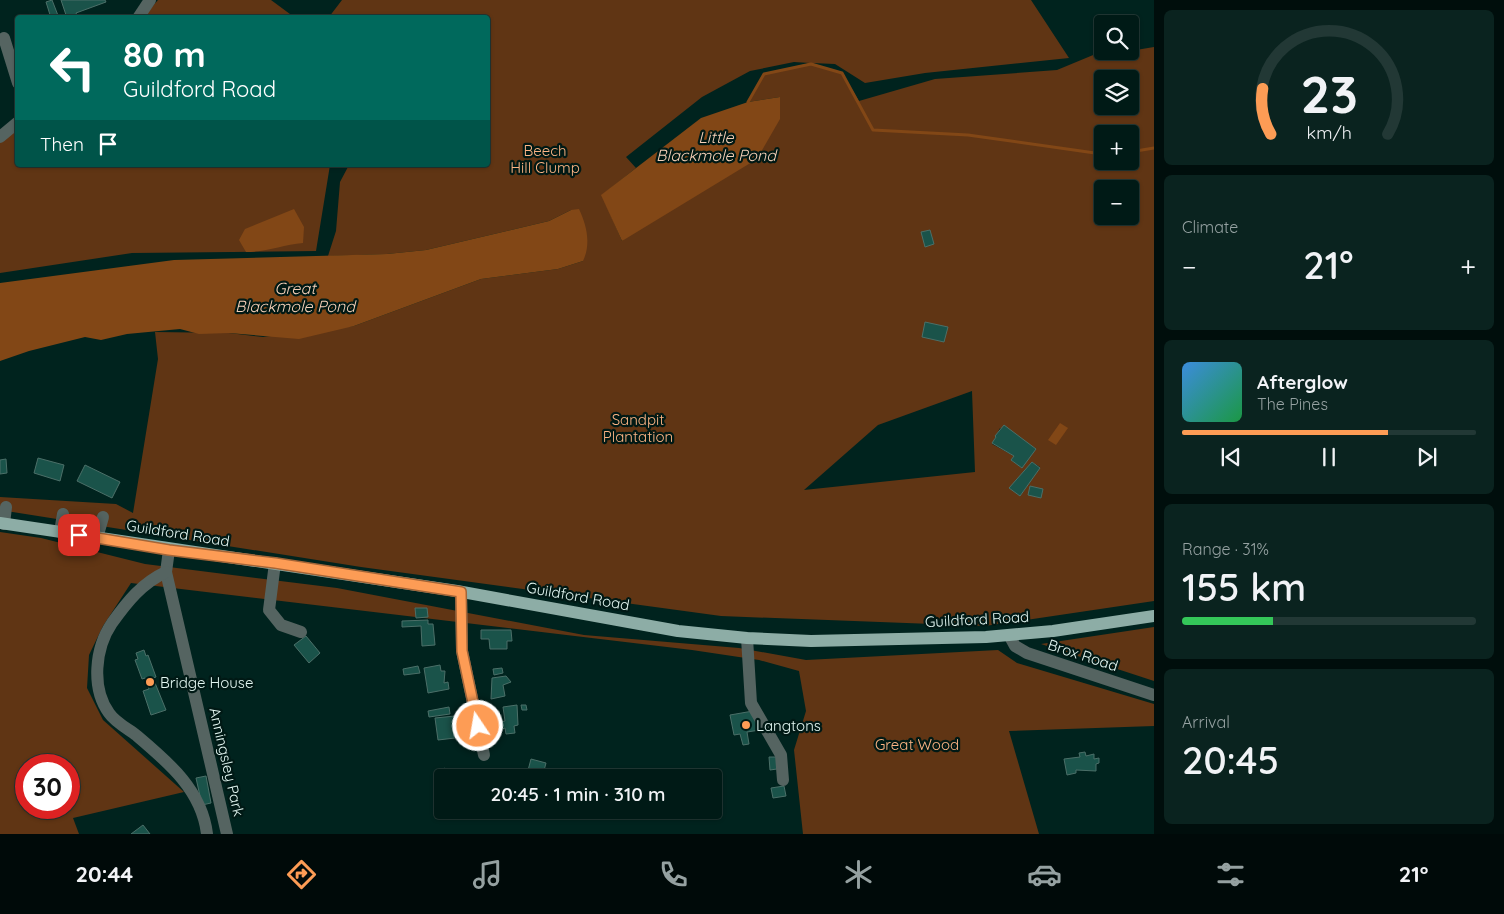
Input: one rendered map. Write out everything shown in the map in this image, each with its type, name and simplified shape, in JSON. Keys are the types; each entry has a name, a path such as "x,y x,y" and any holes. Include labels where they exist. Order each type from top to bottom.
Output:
{"main road":[{"name":"Guildford Road","path":"2,524 461,592 678,631 747,638 830,641 1010,635 1078,628 1154,616"}],"street":[{"path":"140,15 150,0"},
{"path":"4,38 15,73"},
{"path":"0,137 15,124"},
{"path":"2,524 6,507"},
{"path":"60,532 63,514"},
{"path":"97,538 103,517"},
{"name":"Anningsley Park","path":"169,550 166,572 227,834"},
{"path":"275,563 268,610 281,625 301,632"},
{"path":"166,572 152,579 128,601 109,627 98,654 100,691 110,714 185,779 205,820 207,834"},
{"path":"461,592 462,651 484,755"},
{"name":"Brox Road","path":"1010,635 1015,646 1027,653 1154,695"},
{"path":"747,638 751,702 781,755 783,780"}],"green space":[{"path":"158,0 271,0 291,15 145,15"},
{"name":"Sandpit Plantation","path":"342,0 1031,0 1069,58 925,73 865,83 835,64 812,63 842,73 859,101 935,79 1057,70 1094,55 1094,60 1139,60 1139,50 1154,47 1154,601 985,626 721,616 361,567 0,510 0,497 116,504 133,513 158,359 155,332 229,333 263,337 354,326 481,279 558,269 583,261 571,210 549,221 426,250 387,254 328,256 336,231 340,182 348,167 490,167 490,15 331,15","holes":["794,62 810,63 763,74 748,102 780,97 622,241 602,195 636,168 626,157 702,97 750,71","972,391 975,472 804,490 878,425","1001,429 1022,468 1011,460 1014,456 992,444","1032,462 1040,467 1020,496 1010,488"]},
{"path":"15,129 15,167 330,167 316,251 132,253 0,273 0,142"},
{"name":"Great Wood","path":"0,532 41,538 145,564 337,588 584,635 739,648 806,660 998,650 1017,663 1154,704 1154,726 1009,731 1039,834 803,834 794,750 806,711 799,671 759,660 692,650 131,583 103,626 89,655 87,688 103,720 184,792 80,816 80,754 15,754 15,819 73,819 79,834 0,834"},
{"path":"1154,627 1154,681 1041,644"}],"water":[{"name":"Little Blackmole Pond","path":"780,97 780,119 757,159 622,241 601,195 701,118 748,102"},
{"path":"294,209 304,227 303,243 246,252 239,240 245,229"},
{"name":"Great Blackmole Pond","path":"579,209 587,235 587,248 583,261 558,269 481,279 354,326 299,339 229,333 199,334 180,329 127,334 101,340 85,337 29,351 0,361 0,283 174,260 387,254 426,250 549,221 571,210"},
{"path":"1060,423 1068,428 1056,445 1048,440"}],"building":[{"path":"52,0 58,15 50,15 46,2"},
{"path":"61,0 105,0 106,2 76,13 77,15 66,15"},
{"path":"930,230 934,244 925,247 921,232"},
{"path":"925,322 948,327 944,342 922,337"},
{"path":"1004,425 1036,449 1022,468 1011,460 1014,456 992,443"},
{"path":"38,458 64,465 60,481 34,473"},
{"path":"6,459 7,473 0,474 0,460"},
{"path":"1032,462 1040,468 1020,496 1009,488"},
{"path":"85,465 120,482 112,498 77,481"},
{"path":"1030,486 1043,489 1041,498 1028,495"},
{"path":"415,608 427,608 428,617 416,618"},
{"path":"428,620 428,624 433,624 435,645 422,646 421,626 402,627 402,621"},
{"path":"481,630 511,630 512,641 507,641 507,649 490,649 489,639 481,639"},
{"path":"306,636 320,653 309,663 294,645"},
{"name":"Bridge House","path":"144,650 146,656 148,655 156,677 153,678 166,710 151,715 143,691 149,689 145,678 142,679 135,660 138,659 136,653"},
{"path":"440,665 441,671 445,671 444,683 448,682 449,689 428,693 424,668"},
{"path":"418,666 420,673 404,675 403,669"},
{"path":"502,668 503,673 494,675 493,669"},
{"path":"506,676 511,682 503,685 505,696 491,699 492,678"},
{"path":"517,705 518,725 514,726 515,733 506,734 505,728 502,729 501,722 505,721 503,707"},
{"path":"521,705 526,705 527,710 522,710"},
{"path":"449,707 450,714 429,717 428,711"},
{"name":"Langtons","path":"753,711 760,730 747,732 749,744 743,745 740,734 734,735 730,715"},
{"path":"455,716 456,723 453,724 455,738 438,740 435,718"},
{"path":"1085,752 1086,756 1094,754 1094,759 1099,758 1099,763 1096,764 1096,771 1076,770 1076,773 1067,775 1064,759 1080,757 1079,753"},
{"path":"769,757 777,757 777,769 770,770"},
{"path":"531,759 546,763 544,769 528,769"},
{"path":"206,776 211,803 202,805 196,778"},
{"path":"784,786 786,796 773,798 771,788"},
{"path":"143,825 150,834 131,834"}],"waterway":[{"path":"748,102 764,74 811,64 842,73 873,130 968,135 1094,153"},
{"path":"1139,150 1154,148"}],"place":[{"name":"Bridge House","path":"150,682"},
{"name":"Langtons","path":"746,725"}],"route":[{"path":"79,535 169,550 275,563 461,592 462,651 478,726"}],"park label":[{"name":"Beech Hill Clump","path":"545,158"}]}
